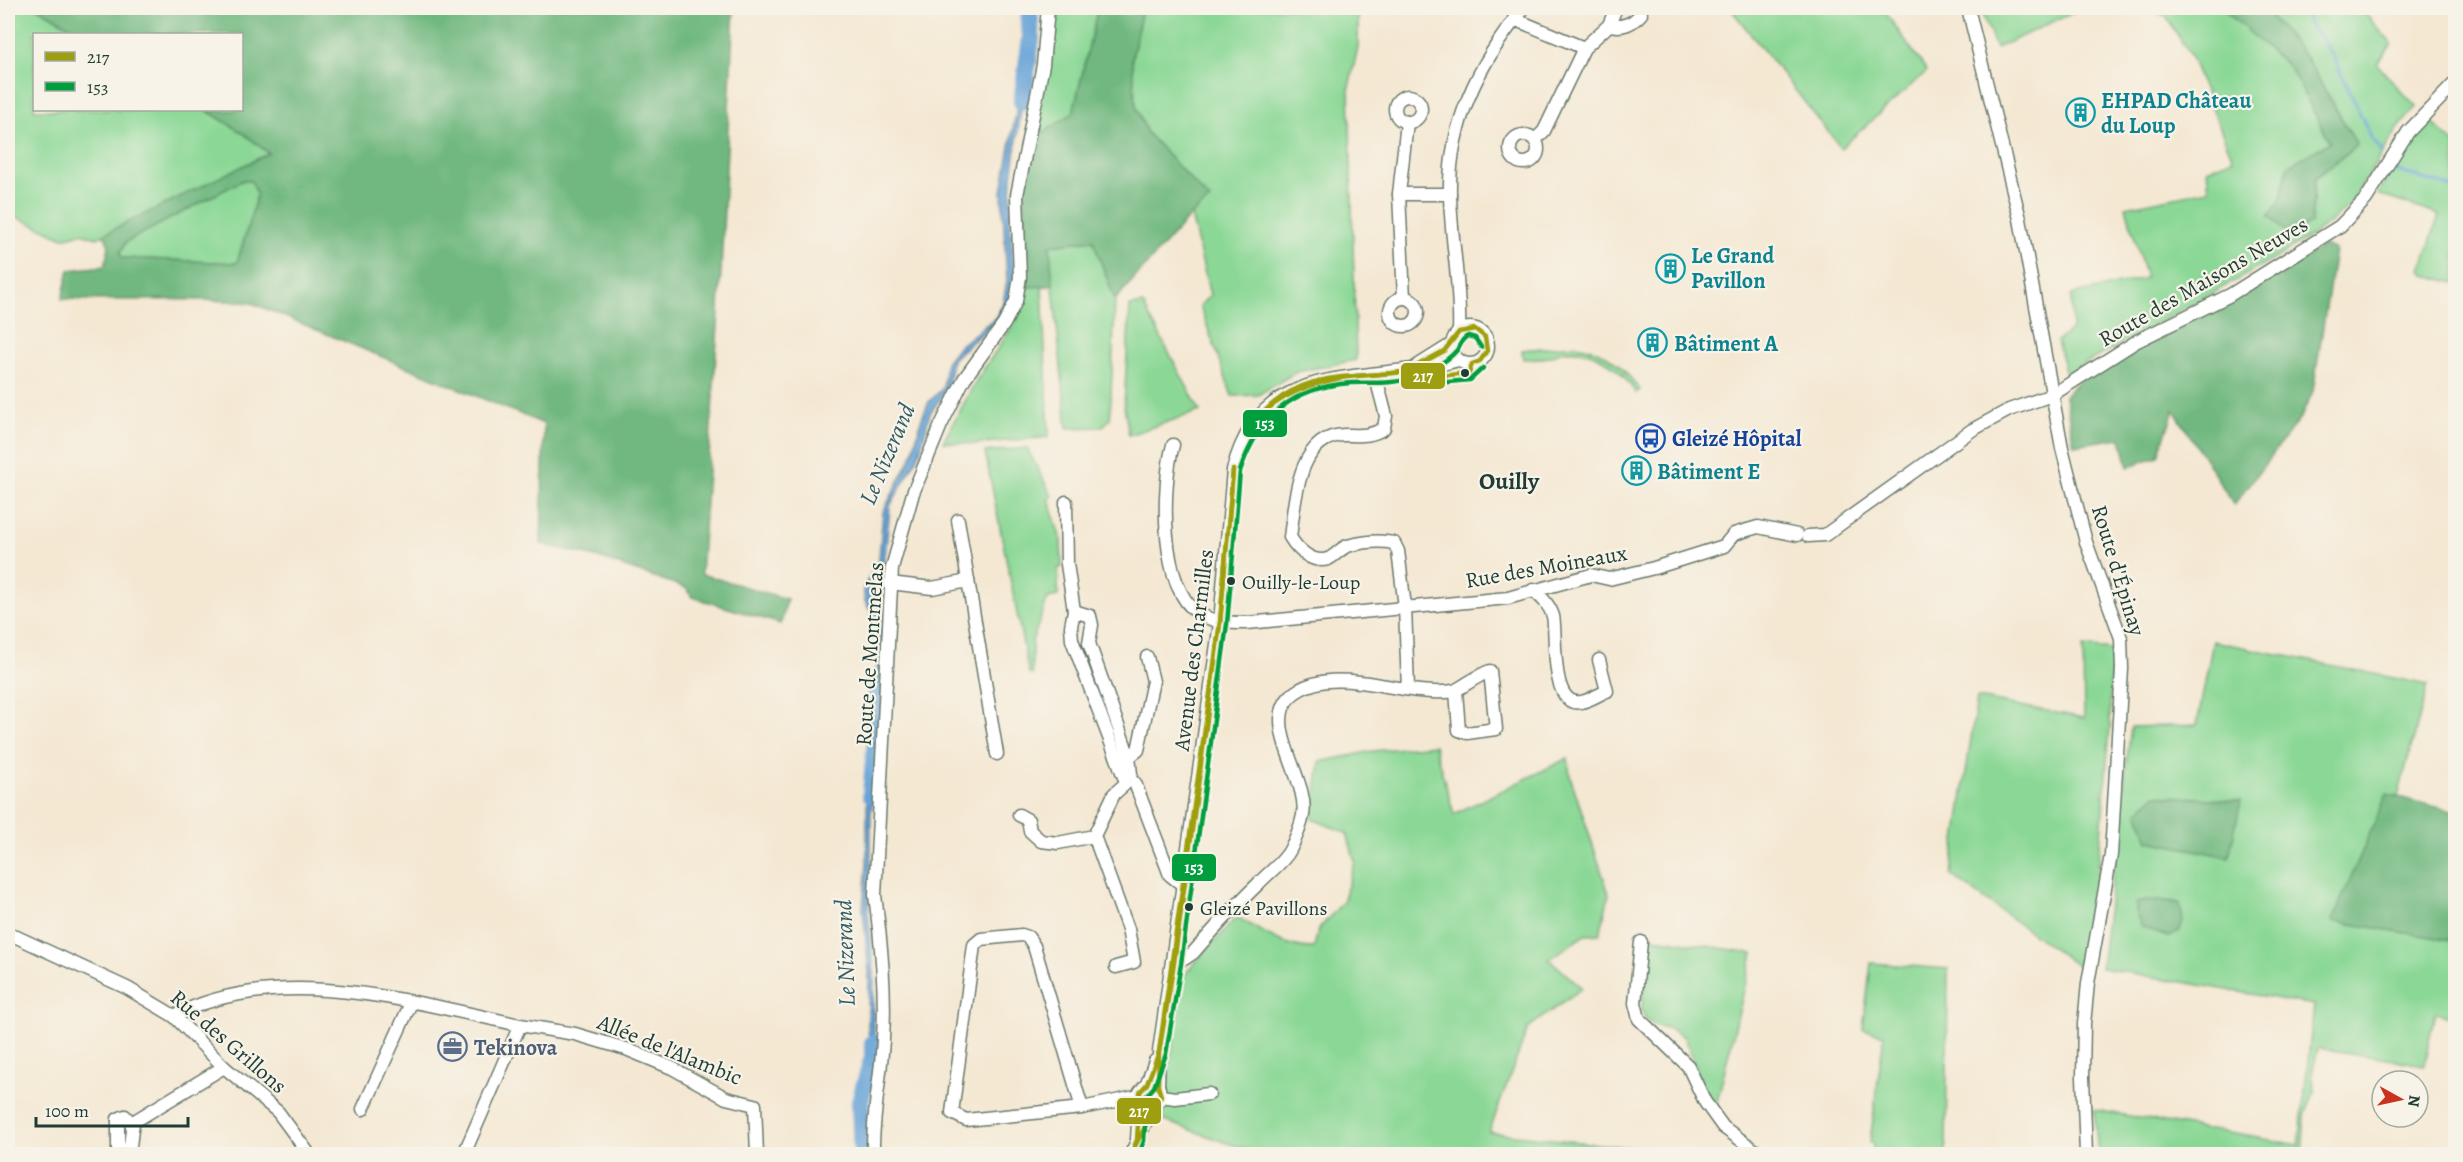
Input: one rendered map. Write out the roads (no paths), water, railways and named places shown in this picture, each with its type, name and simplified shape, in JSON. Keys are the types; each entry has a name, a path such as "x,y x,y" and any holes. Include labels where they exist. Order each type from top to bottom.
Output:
{"street":[{"name":"Route de Montmelas","path":"873,1155 874,1118 883,1037 880,939 874,895 886,720 890,583 913,493 934,441 964,379 1004,324 1016,301 1020,277 1017,195 1043,65 1048,8"},
{"path":"1465,330 1457,281 1450,194 1453,152 1466,103 1484,63 1524,8"},
{"path":"1535,140 1544,131 1584,48 1609,25 1616,8"},
{"path":"1609,25 1619,27 1635,21 1641,14 1640,8"},
{"name":"Route d'Épinay","path":"1968,8 2020,219 2052,395 2086,542 2121,638 2122,669 2111,855 2088,983 2084,1024 2083,1077 2086,1155"},
{"path":"1514,19 1584,48"},
{"name":"Route des Maisons Neuves","path":"2052,395 2137,341 2230,295 2340,226 2366,198 2408,132 2456,82"},
{"path":"1404,298 1399,194 1407,122"},
{"path":"1399,194 1450,194"},
{"path":"1465,330 1485,337 1487,351 1476,363 1467,364 1454,356 1452,344 1465,330"},
{"name":"Avenue des Charmilles","path":"1407,372 1452,344"},
{"name":"Avenue des Charmilles","path":"1131,1155 1155,1093 1220,622 1233,470 1239,446 1251,424 1274,402 1301,386 1330,378 1407,372 1458,360"},
{"path":"1375,374 1386,416 1384,428 1371,435 1343,435 1316,446 1305,462 1290,537 1297,550 1314,558 1328,559 1347,546 1381,541 1394,543 1398,551 1405,607 1408,689"},
{"name":"Rue des Moineaux","path":"1220,622 1247,622 1508,598 1591,575 1609,579 1654,568 1724,546 1734,534 1758,527 1802,536 1824,535 1972,430 2009,410 2052,395"},
{"path":"1173,445 1168,462 1165,502 1170,555 1177,581 1196,612 1220,622"},
{"path":"1066,502 1067,564 1074,611 1071,626 1072,640 1170,875 1183,885"},
{"path":"958,520 997,754"},
{"path":"890,583 932,588 968,581"},
{"path":"1533,591 1548,603 1553,618 1554,653 1562,691 1569,700 1579,703 1607,691 1599,660"},
{"path":"1074,611 1090,616 1092,625 1089,642 1129,758 1129,779 1114,794 1094,836 1128,929 1137,962 1116,967"},
{"path":"1129,758 1138,750 1154,681 1147,657"},
{"path":"1174,958 1184,959 1193,953 1290,851 1304,814 1299,786 1281,731 1286,701 1292,693 1314,683 1335,681 1408,689 1456,691 1475,676 1490,671 1496,729 1467,733 1459,730 1456,691"},
{"path":"1019,815 1028,820 1029,831 1041,841 1058,843 1094,836"},
{"name":"Rue des Grillons","path":"8,933 127,988 174,1016 224,1067 278,1112 309,1155"},
{"path":"1082,1108 1034,945 1028,937 1022,936 981,939 974,945 952,1113 966,1120 1082,1108 1140,1098 1141,1089 1175,1098 1209,1094"},
{"path":"1641,942 1635,1003 1639,1019 1689,1066 1705,1102 1723,1126 1760,1155"},
{"path":"174,1016 200,1002 225,995 264,990 317,990 411,1003 520,1025 464,1155"},
{"path":"363,1109 411,1003"},
{"name":"Allée de l'Alambic","path":"520,1025 575,1034 626,1049 672,1068 726,1098 755,1105 757,1155"},
{"path":"132,1124 224,1067"},
{"name":"Avenue des Charmilles","path":"1137,1140 1140,1098"},
{"path":"118,1155 118,1119 126,1116 132,1124 129,1155"}],"water":[{"path":"1034,8 1039,8 1029,48 1032,73 1023,95 1012,177 1010,222 1014,275 1011,299 1002,317 952,359 948,388 930,413 919,455 890,506 885,557 868,585 872,602 882,618 882,672 877,692 881,716 878,768 871,814 871,880 868,911 874,974 873,1022 876,1052 872,1086 863,1103 865,1154 859,1154 857,1101 868,1081 870,1061 869,973 863,910 867,864 867,799 874,770 876,744 875,713 871,693 877,668 878,647 878,625 865,601 863,589 879,559 883,512 912,456 921,420 929,402 943,388 946,362 958,347 996,317 1003,303 1007,281 1002,192 1020,90 1026,76 1026,50"}],"waterway":[{"name":"Le Nizerand","path":"1022,101 1031,38 1029,8"},
{"path":"2302,8 2312,30 2320,35 2333,56 2372,139 2383,153"},
{"path":"2391,169 2456,189"},
{"name":"Le Nizerand","path":"871,794 876,741 875,690"},
{"name":"Le Nizerand","path":"862,1154 860,1101 873,1057 873,1043"}],"place":[{"name":"EHPAD Château du Loup","path":"2080,113"},
{"name":"Le Grand Pavillon","path":"1670,268"},
{"name":"Bâtiment A","path":"1653,343"},
{"name":"Gleizé Hôpital","path":"1651,438"},
{"name":"Bâtiment E","path":"1636,471"},
{"name":"Ouilly-le-Loup","path":"1231,581"},
{"name":"Gleizé Pavillons","path":"1189,907"},
{"name":"Tekinova","path":"453,1047"}],"district":[{"name":"Ouilly","path":"1509,481"}]}
